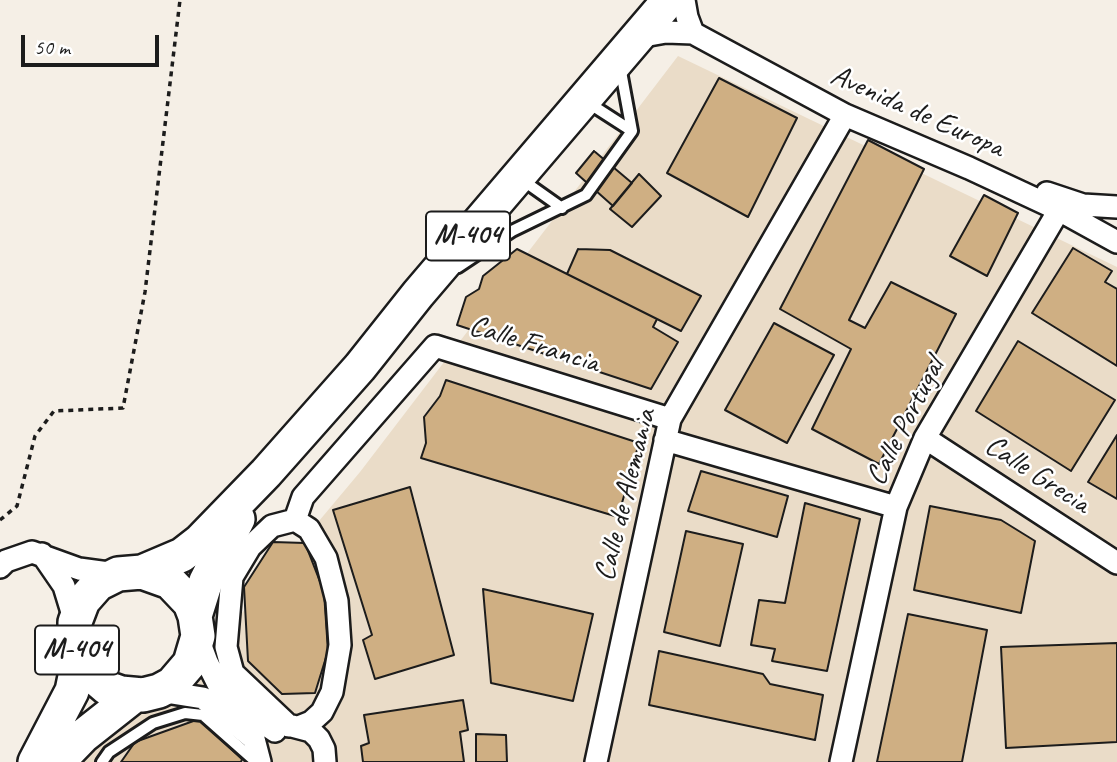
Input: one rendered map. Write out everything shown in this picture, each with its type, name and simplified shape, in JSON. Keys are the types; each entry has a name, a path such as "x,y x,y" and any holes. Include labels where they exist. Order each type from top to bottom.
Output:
{"main road":[{"name":"M-404","path":"147,693 107,688 91,675 75,646 75,622 83,601 108,578 182,555 200,541 266,473 360,367 418,294 669,0"},
{"name":"M-404","path":"58,762 85,753 147,693 172,684 190,663 206,581 222,546 266,473"},
{"path":"130,573 170,582 190,603 196,626"},
{"name":"M-404","path":"35,762 72,691 79,657"}],"street":[{"path":"684,0 693,33"},
{"name":"Avenida de Europa","path":"629,48 666,32 693,33 845,115 1059,210 1117,242"},
{"name":"Calle de Alemania","path":"596,762 670,419 845,115"},
{"path":"969,168 1083,205 1117,206"},
{"name":"Calle Portugal","path":"841,762 896,507 925,438 1059,210"},
{"name":"Calle Francia","path":"295,520 303,498 435,346 670,419"},
{"name":"Calle Grecia","path":"925,438 1117,563"},
{"path":"665,440 896,507"},
{"path":"259,760 265,740 288,728 311,722 322,712 332,692 340,645 337,601 326,558 309,529 295,520 272,526 250,547 232,577 226,647 233,673 288,728"},
{"path":"0,567 20,554 32,552 79,569 130,573"},
{"path":"42,554 64,586 75,622"},
{"path":"196,626 207,663 220,688 243,709 288,728 311,731 324,749 325,762"},
{"path":"147,693 203,698 254,738 259,760"}],"lane":[{"path":"418,294 512,230 586,195 632,131 625,84 629,48"},
{"path":"584,100 632,131"},
{"path":"519,178 562,208"},
{"path":"85,753 108,752 153,723 185,713 203,715 259,760"}],"path":[{"path":"0,520 17,506 35,436 54,411 123,408 145,292 180,0"}],"shaded area":[{"path":"678,56 1117,267 1117,762 68,762 185,681 360,472"}],"building":[{"path":"719,78 797,118 748,217 667,173"},
{"path":"868,140 924,169 849,320 865,328 891,282 956,314 879,464 812,429 851,349 780,309"},
{"path":"594,151 632,183 613,206 576,173"},
{"path":"639,174 661,196 632,227 610,209"},
{"path":"984,195 1018,213 987,276 950,256"},
{"path":"1073,248 1112,271 1105,282 1117,289 1117,366 1032,313"},
{"path":"517,249 657,319 653,327 678,342 651,389 457,325 466,297 479,289 483,276"},
{"path":"578,249 610,250 701,296 681,331 567,274"},
{"path":"774,323 834,355 787,443 725,410"},
{"path":"1018,341 1115,400 1071,471 976,411"},
{"path":"446,380 639,443 618,517 421,458 426,443 424,417 440,396"},
{"path":"1117,435 1117,499 1088,482"},
{"path":"701,471 788,496 777,537 688,511"},
{"path":"410,487 454,655 375,679 363,640 372,635 333,510"},
{"path":"805,503 860,519 827,671 772,661 775,649 751,645 759,600 785,603"},
{"path":"930,506 1001,520 1035,541 1021,613 914,590"},
{"path":"686,531 743,544 720,646 664,632"},
{"path":"273,542 305,543 324,592 328,651 315,693 282,694 248,661 244,587"},
{"path":"483,589 593,614 573,701 491,683"},
{"path":"908,614 987,630 962,762 877,762"},
{"path":"1117,643 1117,742 1006,748 1001,647"},
{"path":"659,651 763,674 770,684 823,695 815,740 649,705"},
{"path":"463,700 468,730 460,732 464,762 363,762 361,746 369,743 364,715"},
{"path":"199,719 242,759 241,762 121,762 135,742"},
{"path":"476,734 506,735 507,762 476,762"}]}
